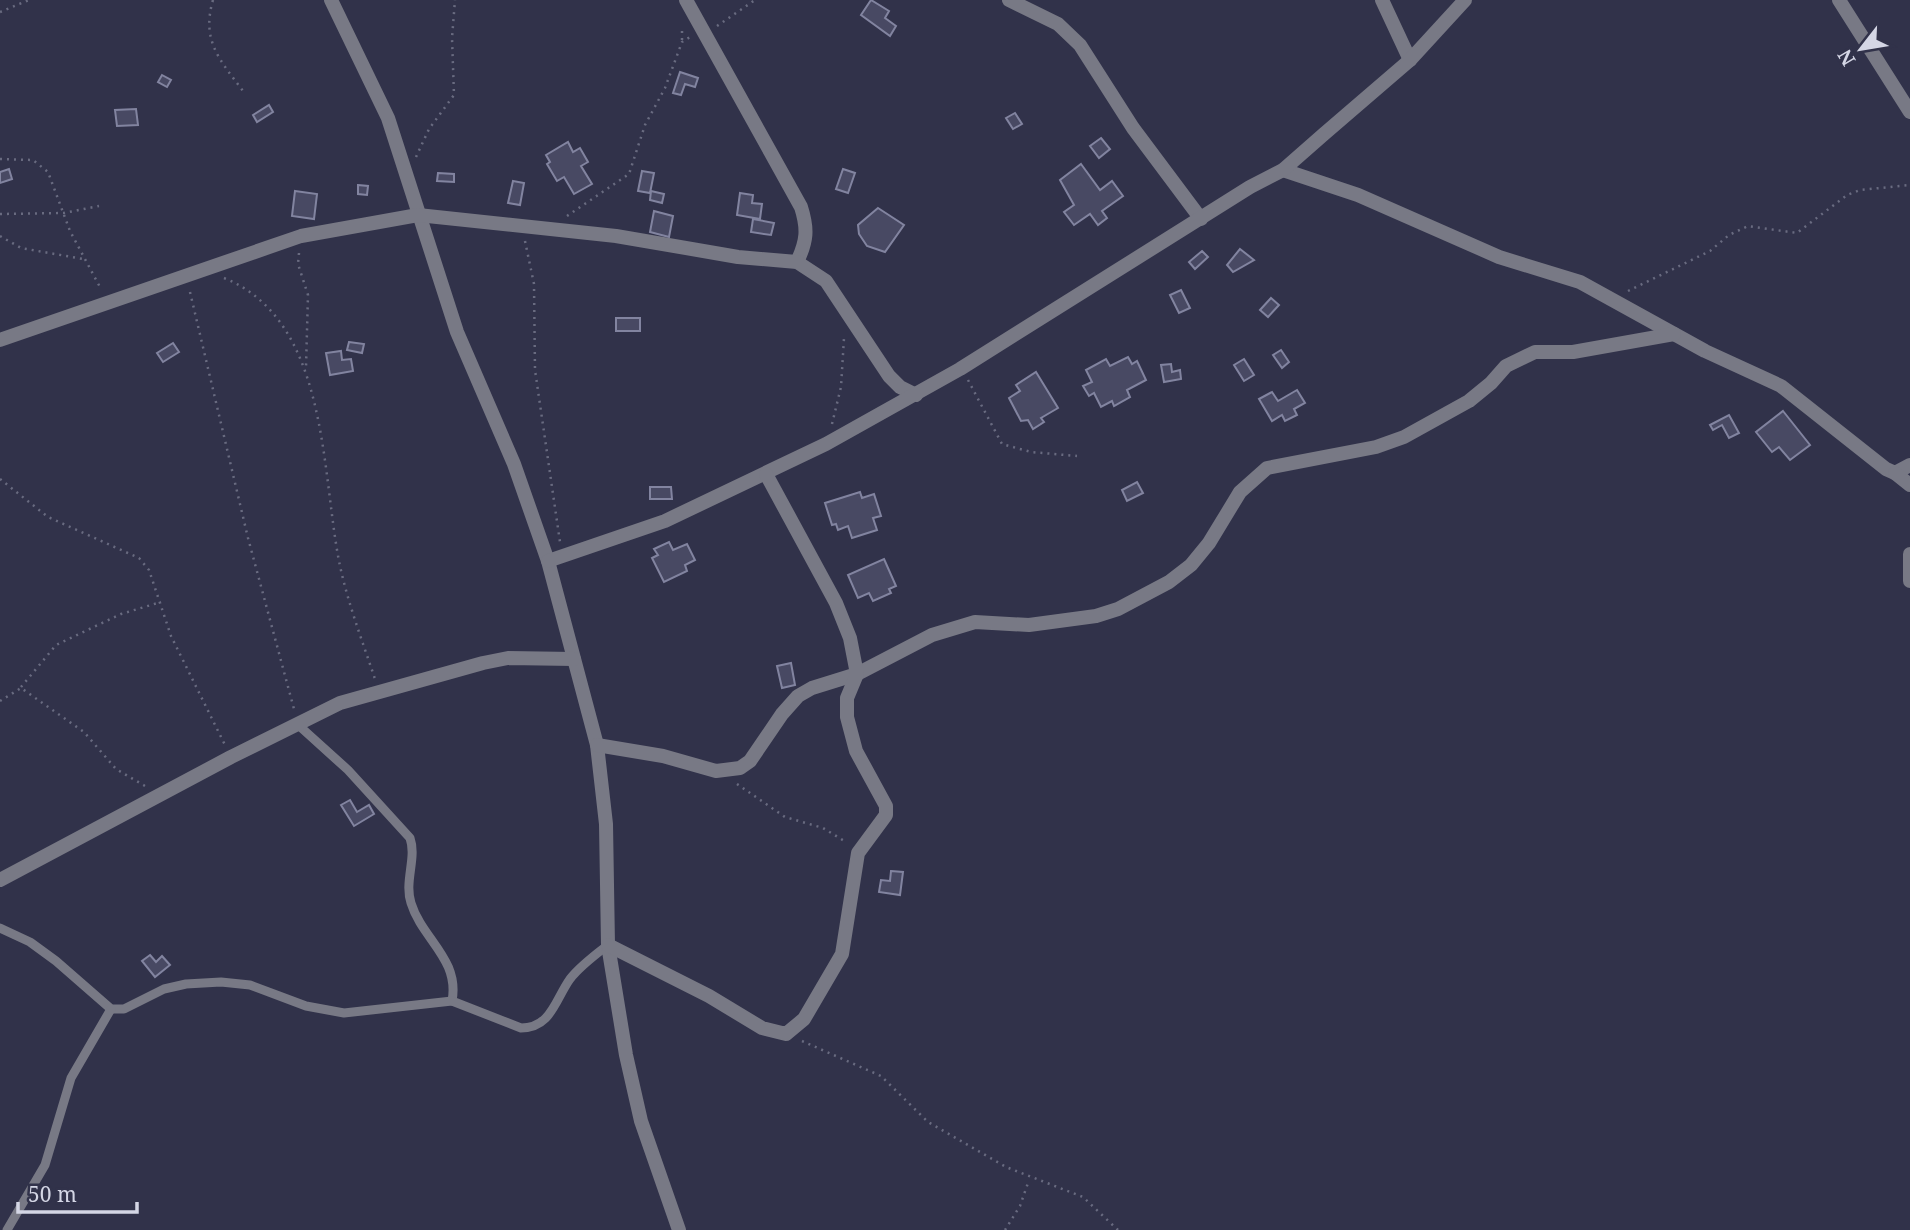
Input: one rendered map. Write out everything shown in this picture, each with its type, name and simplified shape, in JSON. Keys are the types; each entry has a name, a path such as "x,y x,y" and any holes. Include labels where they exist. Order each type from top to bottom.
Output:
{"street":[{"path":"331,0 370,79 407,172 418,215 465,352 555,559 575,659 597,745 606,824 608,945 626,1055 641,1121 674,1207 679,1230"},
{"path":"686,0 801,207 808,228 806,242 797,262"},
{"path":"1009,0 1058,24 1080,45 1133,128 1201,219"},
{"path":"1382,0 1410,60"},
{"path":"555,559 664,521 766,474 826,444 960,369 1250,187 1283,170 1410,60 1465,0"},
{"path":"1839,0 1910,113"},
{"path":"1283,170 1358,195 1499,257 1561,274 1614,300 1674,334 1781,386 1910,485"},
{"path":"0,340 301,236 418,215 643,240 738,257 797,262 826,281 889,376 900,387 916,395"},
{"path":"597,745 663,756 716,771 740,768 750,761 782,714 799,696 812,688 857,674 954,626 1000,621 1029,625 1051,624 1096,616 1118,609 1169,582 1191,565 1209,543 1240,492 1266,468 1376,447 1404,437 1469,401 1506,366 1535,352 1573,352 1674,334"},
{"path":"1895,473 1910,465"},
{"path":"608,945 709,996 762,1028 786,1034 804,1019 819,998 842,954 858,853 886,815 886,806 856,751 846,717 847,698 857,674 844,620 766,474"},
{"path":"1910,554 1910,581"},
{"path":"0,880 296,723 378,690 508,658 575,659"}],"lane":[{"path":"296,723 348,770 410,838 412,852 407,884 411,905 446,960 454,986 452,1001"},
{"path":"0,928 30,942 111,1009 124,1009 164,989 186,984 221,982 250,985 306,1006 344,1013 452,1001 498,1020 533,1028 549,1017 570,978 608,945"},
{"path":"7,1230 45,1165 71,1078 111,1009"}],"path":[{"path":"0,12 29,0"},
{"path":"213,0 209,27 210,43 243,91"},
{"path":"407,172 429,128 454,95 452,38 455,0"},
{"path":"546,228 629,174 645,125 665,88 682,42 690,37 705,36 755,0"},
{"path":"0,159 33,160 48,172 83,259 109,301"},
{"path":"1614,300 1710,251 1729,235 1748,226 1797,233 1847,195 1860,190 1910,185"},
{"path":"0,214 64,213 99,206"},
{"path":"517,226 529,248 533,267 535,370 555,559"},
{"path":"0,236 21,248 83,259"},
{"path":"301,236 298,264 308,295 310,327 306,369"},
{"path":"202,269 247,287 288,330 306,369 340,565 378,690"},
{"path":"186,275 296,723"},
{"path":"826,444 841,387 843,327"},
{"path":"960,369 973,387 1002,444 1031,452 1077,456"},
{"path":"0,479 48,517 139,558 149,570 172,636 231,757"},
{"path":"0,701 21,688 55,645 121,614 161,602"},
{"path":"21,688 84,732 116,769 160,794"},
{"path":"716,771 785,817 835,833 858,853"},
{"path":"786,1034 881,1076 928,1122 1030,1178 1060,1186 1083,1198 1118,1230"},
{"path":"1005,1230 1020,1206 1030,1178"}],"building":[{"path":"871,0 889,11 885,18 896,26 890,36 861,15"},
{"path":"680,72 698,78 695,87 685,84 681,95 673,93"},
{"path":"162,75 171,80 167,87 158,82"},
{"path":"269,105 273,112 257,122 253,115"},
{"path":"136,109 138,125 117,126 115,110"},
{"path":"1015,113 1022,124 1013,129 1006,118"},
{"path":"1101,138 1110,149 1099,158 1090,146"},
{"path":"568,142 573,152 580,148 588,162 581,166 592,184 574,194 564,177 557,181 547,164 550,162 546,155"},
{"path":"1081,164 1100,190 1112,181 1123,196 1102,211 1107,218 1098,225 1090,214 1074,225 1064,212 1074,205 1060,180"},
{"path":"9,169 12,179 0,183 0,172"},
{"path":"843,169 855,173 848,193 836,189"},
{"path":"642,171 654,173 650,193 638,191"},
{"path":"438,173 454,174 454,182 437,181"},
{"path":"513,181 524,183 520,205 508,203"},
{"path":"358,185 368,186 367,195 358,194"},
{"path":"295,191 317,194 314,219 292,216"},
{"path":"651,191 664,194 662,203 650,200"},
{"path":"740,193 753,195 752,203 762,204 760,219 737,215"},
{"path":"878,208 904,225 885,252 867,246 859,234 858,225"},
{"path":"654,211 673,216 669,237 650,232"},
{"path":"753,219 774,223 771,235 751,232"},
{"path":"1240,249 1254,260 1233,272 1227,265"},
{"path":"1202,251 1208,257 1195,269 1189,262"},
{"path":"1181,290 1190,308 1179,313 1170,295"},
{"path":"1271,298 1279,305 1268,317 1260,310"},
{"path":"616,318 640,318 640,331 616,331"},
{"path":"349,342 364,344 362,353 347,350"},
{"path":"173,343 179,352 163,362 157,353"},
{"path":"1281,350 1289,362 1282,368 1273,355"},
{"path":"341,351 342,360 351,359 353,371 330,375 326,353"},
{"path":"1128,357 1132,364 1137,361 1146,380 1127,390 1130,397 1114,406 1112,401 1101,407 1094,393 1089,396 1083,386 1092,382 1086,370 1106,359 1110,366"},
{"path":"1244,359 1254,375 1244,381 1234,365"},
{"path":"1171,364 1172,372 1180,370 1181,379 1164,382 1161,365"},
{"path":"1036,372 1058,408 1041,418 1044,422 1033,429 1028,420 1021,421 1009,398 1020,391 1016,385"},
{"path":"1297,390 1305,403 1294,409 1297,415 1285,421 1282,415 1272,421 1259,399 1272,392 1278,401"},
{"path":"1783,411 1810,445 1790,460 1779,447 1772,452 1756,432"},
{"path":"1729,415 1739,433 1729,438 1722,425 1713,430 1710,425"},
{"path":"1137,482 1143,493 1127,501 1122,490"},
{"path":"650,487 671,487 672,499 650,499"},
{"path":"860,492 862,498 874,494 881,516 873,518 877,530 852,538 848,526 838,530 836,524 832,525 825,503"},
{"path":"669,542 673,550 687,544 695,560 685,565 687,571 664,582 652,558 658,555 654,549"},
{"path":"884,559 896,586 889,589 891,593 873,601 869,593 858,598 848,575"},
{"path":"791,663 795,685 782,688 777,666"},
{"path":"350,800 357,812 369,805 374,814 354,826 341,805"},
{"path":"891,871 903,872 900,895 879,892 881,880 890,881"},
{"path":"150,955 156,962 162,956 170,965 155,977 142,961"}]}
